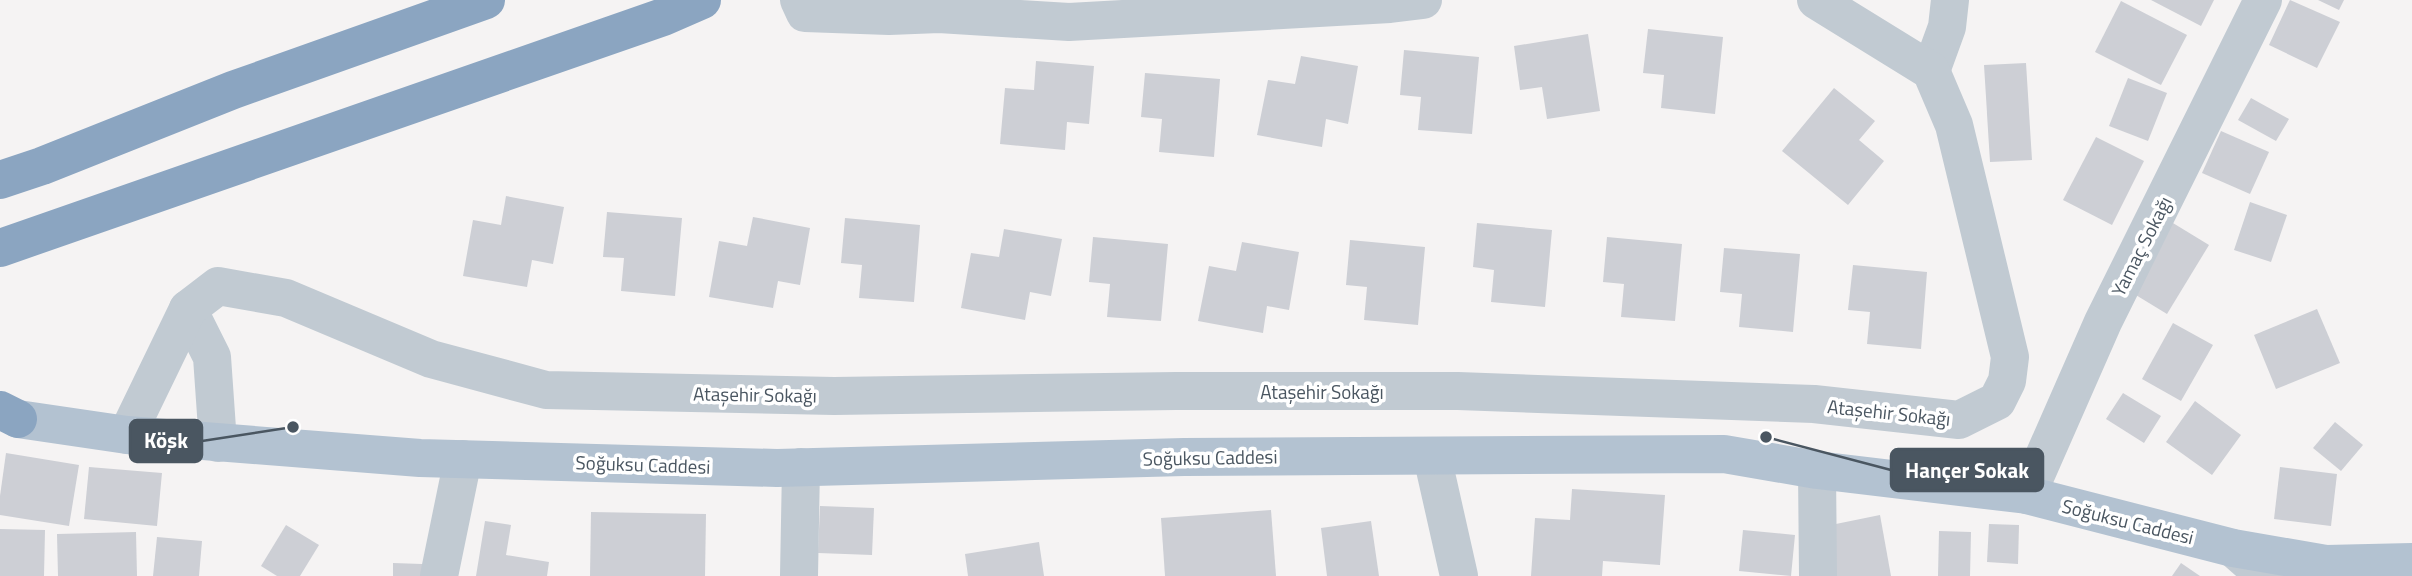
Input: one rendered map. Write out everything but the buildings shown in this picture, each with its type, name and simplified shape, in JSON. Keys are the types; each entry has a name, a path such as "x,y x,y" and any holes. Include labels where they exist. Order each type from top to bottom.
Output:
{"highway":[{"path":"0,180 233,90 486,0"},
{"path":"0,248 663,17 702,0"}],"main road":[{"name":"Soğuksu Caddesi","path":"5,417 127,435 463,459 801,467 1184,457 1724,454 1817,470 2027,495 2233,548 2326,564 2412,562"}],"street":[{"path":"799,0 805,13 889,16 946,7 1069,22 1423,0"},
{"path":"1815,0 1931,71 1947,27 1950,0"},
{"name":"Yamaç Sokağı","path":"2027,495 2103,322 2263,0"},
{"name":"Ataşehir Sokağı","path":"188,309 218,286 286,298 431,359 546,390 834,396 1176,391 1458,391 1814,404 1959,419 1997,401 2007,381 2010,357 1955,125 1931,71"},
{"path":"127,435 188,309"},
{"path":"188,309 212,357 218,443"},
{"path":"1433,456 1460,576"},
{"path":"439,576 463,459"},
{"path":"799,576 801,467"},
{"path":"1817,470 1818,576"},
{"path":"2233,548 2266,576"}],"place":[{"name":"Köşk","path":"293,427"},
{"name":"Hançer Sokak","path":"1766,437"}]}
